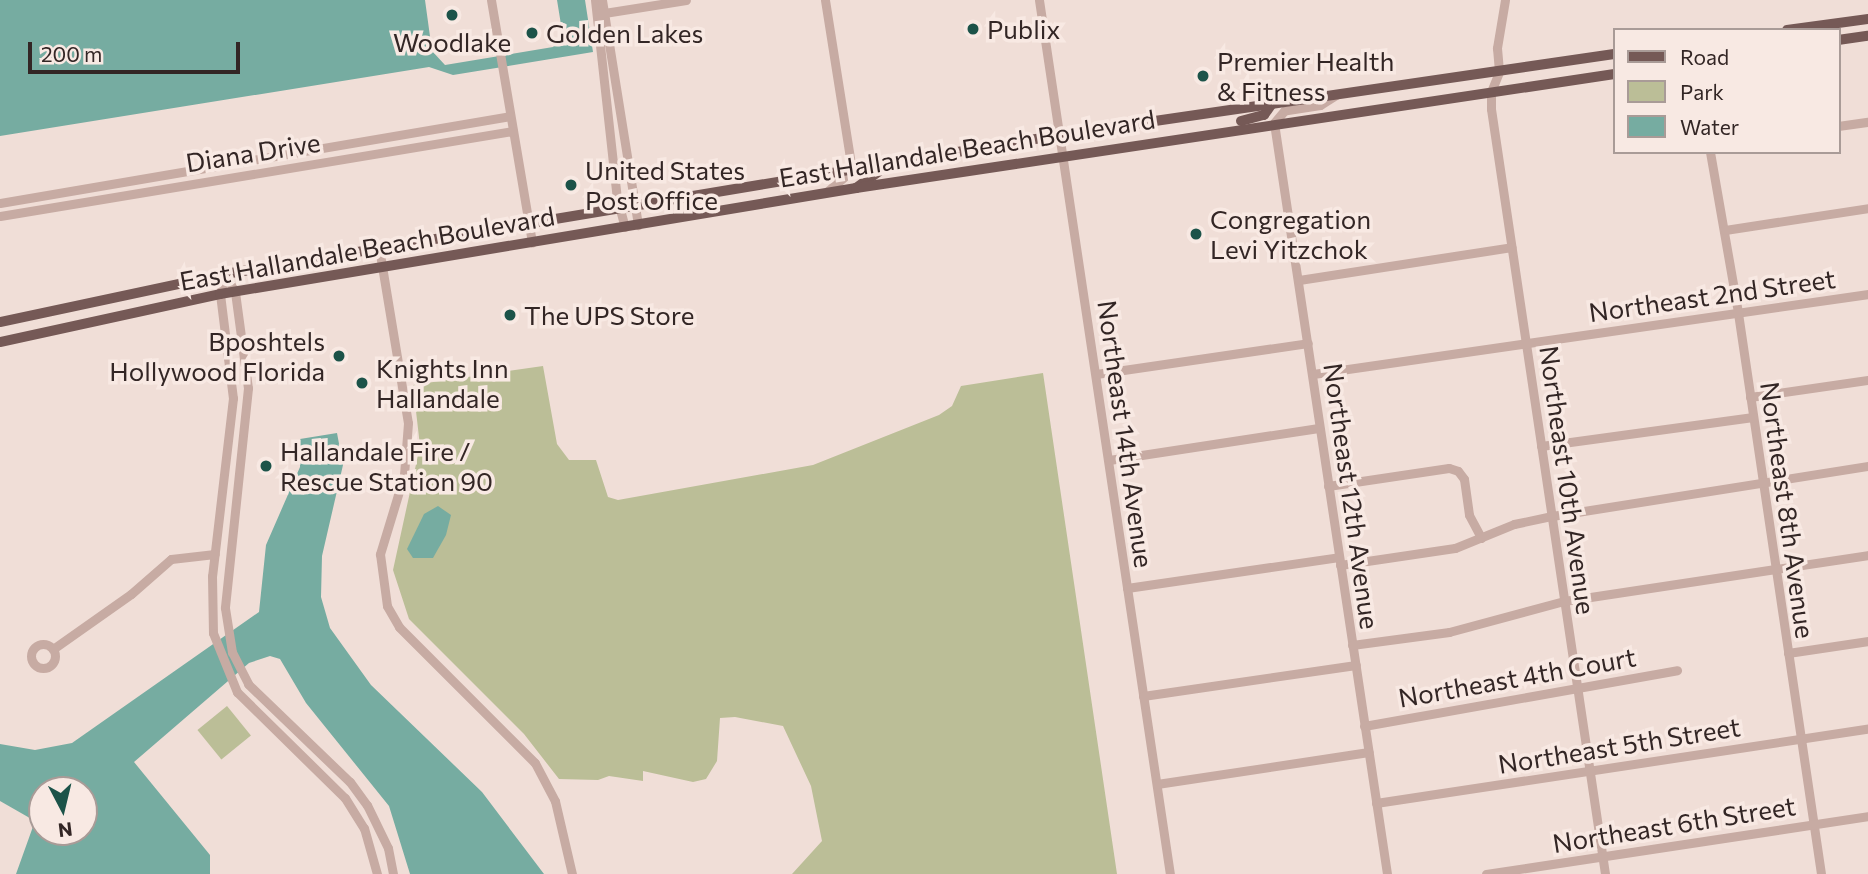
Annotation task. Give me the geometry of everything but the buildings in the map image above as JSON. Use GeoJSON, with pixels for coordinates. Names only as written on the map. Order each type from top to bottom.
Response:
{"type":"FeatureCollection","features":[{"type":"Feature","properties":{"kind":"main road"},"geometry":{"type":"LineString","coordinates":[[1802,28],[1868,19]]}},
{"type":"Feature","properties":{"kind":"main road"},"geometry":{"type":"LineString","coordinates":[[1840,40],[1868,36]]}},
{"type":"Feature","properties":{"kind":"main road","name":"East Hallandale Beach Boulevard"},"geometry":{"type":"LineString","coordinates":[[0,322],[225,274],[635,208],[1059,135],[1612,54]]}},
{"type":"Feature","properties":{"kind":"main road","name":"East Hallandale Beach Boulevard"},"geometry":{"type":"LineString","coordinates":[[0,342],[220,294],[856,188],[1206,133],[1612,74]]}},
{"type":"Feature","properties":{"kind":"main road"},"geometry":{"type":"LineString","coordinates":[[1206,133],[1219,125],[1261,117],[1271,105]]}},
{"type":"Feature","properties":{"kind":"main road"},"geometry":{"type":"LineString","coordinates":[[856,188],[893,163]]}},
{"type":"Feature","properties":{"kind":"street"},"geometry":{"type":"LineString","coordinates":[[491,0],[532,243]]}},
{"type":"Feature","properties":{"kind":"street"},"geometry":{"type":"LineString","coordinates":[[594,0],[600,14],[638,225]]}},
{"type":"Feature","properties":{"kind":"street"},"geometry":{"type":"LineString","coordinates":[[602,0],[600,14],[620,210],[625,227]]}},
{"type":"Feature","properties":{"kind":"street"},"geometry":{"type":"LineString","coordinates":[[600,14],[686,0]]}},
{"type":"Feature","properties":{"kind":"street"},"geometry":{"type":"LineString","coordinates":[[822,194],[852,170],[825,0]]}},
{"type":"Feature","properties":{"kind":"street","name":"Northeast 14th Avenue"},"geometry":{"type":"LineString","coordinates":[[1039,0],[1170,874]]}},
{"type":"Feature","properties":{"kind":"street"},"geometry":{"type":"LineString","coordinates":[[1491,92],[1499,72],[1497,48],[1505,0]]}},
{"type":"Feature","properties":{"kind":"street","name":"Northeast 10th Avenue"},"geometry":{"type":"LineString","coordinates":[[1491,92],[1511,247],[1605,874]]}},
{"type":"Feature","properties":{"kind":"street"},"geometry":{"type":"LineString","coordinates":[[1275,123],[1284,111],[1320,105],[1339,94]]}},
{"type":"Feature","properties":{"kind":"street","name":"Diana Drive"},"geometry":{"type":"LineString","coordinates":[[0,203],[510,116]]}},
{"type":"Feature","properties":{"kind":"street"},"geometry":{"type":"LineString","coordinates":[[1840,126],[1868,122]]}},
{"type":"Feature","properties":{"kind":"street","name":"Northeast 12th Avenue"},"geometry":{"type":"LineString","coordinates":[[1275,123],[1387,874]]}},
{"type":"Feature","properties":{"kind":"street","name":"Diana Drive"},"geometry":{"type":"LineString","coordinates":[[0,216],[513,131]]}},
{"type":"Feature","properties":{"kind":"street","name":"Northeast 8th Avenue"},"geometry":{"type":"LineString","coordinates":[[1710,154],[1738,313],[1821,874]]}},
{"type":"Feature","properties":{"kind":"street"},"geometry":{"type":"LineString","coordinates":[[116,183],[118,196]]}},
{"type":"Feature","properties":{"kind":"street"},"geometry":{"type":"LineString","coordinates":[[1725,230],[1868,208]]}},
{"type":"Feature","properties":{"kind":"street"},"geometry":{"type":"LineString","coordinates":[[1299,280],[1511,247]]}},
{"type":"Feature","properties":{"kind":"street"},"geometry":{"type":"LineString","coordinates":[[379,248],[408,433],[404,475],[380,554],[387,606],[399,627],[535,764],[555,801],[572,874]]}},
{"type":"Feature","properties":{"kind":"street"},"geometry":{"type":"LineString","coordinates":[[225,274],[235,292],[248,404],[226,623],[232,652],[248,684],[350,782],[378,822],[393,874]]}},
{"type":"Feature","properties":{"kind":"street"},"geometry":{"type":"LineString","coordinates":[[225,274],[220,294],[233,398],[210,609],[213,633],[237,692],[345,798],[365,828],[377,874]]}},
{"type":"Feature","properties":{"kind":"street","name":"Northeast 2nd Street"},"geometry":{"type":"LineString","coordinates":[[1313,374],[1868,294]]}},
{"type":"Feature","properties":{"kind":"street"},"geometry":{"type":"LineString","coordinates":[[1096,374],[1308,344]]}},
{"type":"Feature","properties":{"kind":"street"},"geometry":{"type":"LineString","coordinates":[[1750,397],[1868,380]]}},
{"type":"Feature","properties":{"kind":"street"},"geometry":{"type":"LineString","coordinates":[[1541,446],[1753,416]]}},
{"type":"Feature","properties":{"kind":"street"},"geometry":{"type":"LineString","coordinates":[[1109,460],[1319,428]]}},
{"type":"Feature","properties":{"kind":"street"},"geometry":{"type":"LineString","coordinates":[[1127,588],[1455,548],[1514,524],[1552,516],[1868,466]]}},
{"type":"Feature","properties":{"kind":"street"},"geometry":{"type":"LineString","coordinates":[[1328,486],[1448,468],[1458,471],[1469,515],[1481,538]]}},
{"type":"Feature","properties":{"kind":"street"},"geometry":{"type":"LineString","coordinates":[[53,649],[131,594],[171,559],[215,554]]}},
{"type":"Feature","properties":{"kind":"street"},"geometry":{"type":"LineString","coordinates":[[1352,645],[1449,632],[1564,601],[1868,555]]}},
{"type":"Feature","properties":{"kind":"street"},"geometry":{"type":"LineString","coordinates":[[1788,653],[1868,641]]}},
{"type":"Feature","properties":{"kind":"street"},"geometry":{"type":"LineString","coordinates":[[1143,695],[1356,665]]}},
{"type":"Feature","properties":{"kind":"street","name":"Northeast 4th Court"},"geometry":{"type":"LineString","coordinates":[[1364,726],[1677,670]]}},
{"type":"Feature","properties":{"kind":"street","name":"Northeast 5th Street"},"geometry":{"type":"LineString","coordinates":[[1376,803],[1868,729]]}},
{"type":"Feature","properties":{"kind":"street"},"geometry":{"type":"LineString","coordinates":[[1157,784],[1368,752]]}},
{"type":"Feature","properties":{"kind":"street","name":"Northeast 6th Street"},"geometry":{"type":"LineString","coordinates":[[1486,874],[1868,816]]}},
{"type":"Feature","properties":{"kind":"green space"},"geometry":{"type":"Polygon","coordinates":[[[543,366],[557,444],[569,460],[596,460],[608,497],[618,500],[813,465],[939,415],[952,406],[961,386],[1043,373],[1117,874],[792,874],[822,841],[811,786],[783,726],[735,717],[720,718],[717,761],[706,779],[693,782],[643,771],[643,781],[609,776],[598,780],[559,779],[524,734],[409,619],[393,570],[420,446],[413,385],[543,366]]]}},
{"type":"Feature","properties":{"kind":"green space"},"geometry":{"type":"Polygon","coordinates":[[[227,706],[251,736],[221,759],[197,730],[227,706]]]}},
{"type":"Feature","properties":{"kind":"water"},"geometry":{"type":"Polygon","coordinates":[[[0,0],[425,0],[432,51],[445,65],[553,47],[563,37],[557,0],[585,0],[593,52],[453,75],[429,67],[0,136],[0,0]]]}},
{"type":"Feature","properties":{"kind":"water"},"geometry":{"type":"Polygon","coordinates":[[[337,433],[343,465],[322,556],[321,597],[330,628],[371,685],[482,792],[544,874],[410,874],[389,806],[306,703],[280,659],[270,656],[249,663],[134,762],[210,855],[210,874],[16,874],[28,841],[28,846],[98,846],[98,776],[28,776],[28,817],[0,801],[0,744],[35,750],[72,743],[259,612],[266,545],[300,467],[300,439],[337,433]]]}},
{"type":"Feature","properties":{"kind":"water"},"geometry":{"type":"Polygon","coordinates":[[[438,506],[451,515],[446,535],[433,558],[413,558],[407,549],[424,514],[438,506]]]}},
{"type":"Feature","properties":{"kind":"place","name":"Woodlake"},"geometry":{"type":"Point","coordinates":[452,15]}},
{"type":"Feature","properties":{"kind":"place","name":"Publix"},"geometry":{"type":"Point","coordinates":[973,29]}},
{"type":"Feature","properties":{"kind":"place","name":"Golden Lakes"},"geometry":{"type":"Point","coordinates":[532,33]}},
{"type":"Feature","properties":{"kind":"place","name":"Premier Health & Fitness"},"geometry":{"type":"Point","coordinates":[1203,76]}},
{"type":"Feature","properties":{"kind":"place","name":"United States Post Office"},"geometry":{"type":"Point","coordinates":[571,185]}},
{"type":"Feature","properties":{"kind":"place","name":"Congregation Levi Yitzchok"},"geometry":{"type":"Point","coordinates":[1196,234]}},
{"type":"Feature","properties":{"kind":"place","name":"The UPS Store"},"geometry":{"type":"Point","coordinates":[510,315]}},
{"type":"Feature","properties":{"kind":"place","name":"Bposhtels Hollywood Florida"},"geometry":{"type":"Point","coordinates":[339,356]}},
{"type":"Feature","properties":{"kind":"place","name":"Knights Inn Hallandale"},"geometry":{"type":"Point","coordinates":[362,383]}},
{"type":"Feature","properties":{"kind":"place","name":"Hallandale Fire / Rescue Station 90"},"geometry":{"type":"Point","coordinates":[266,466]}}]}
